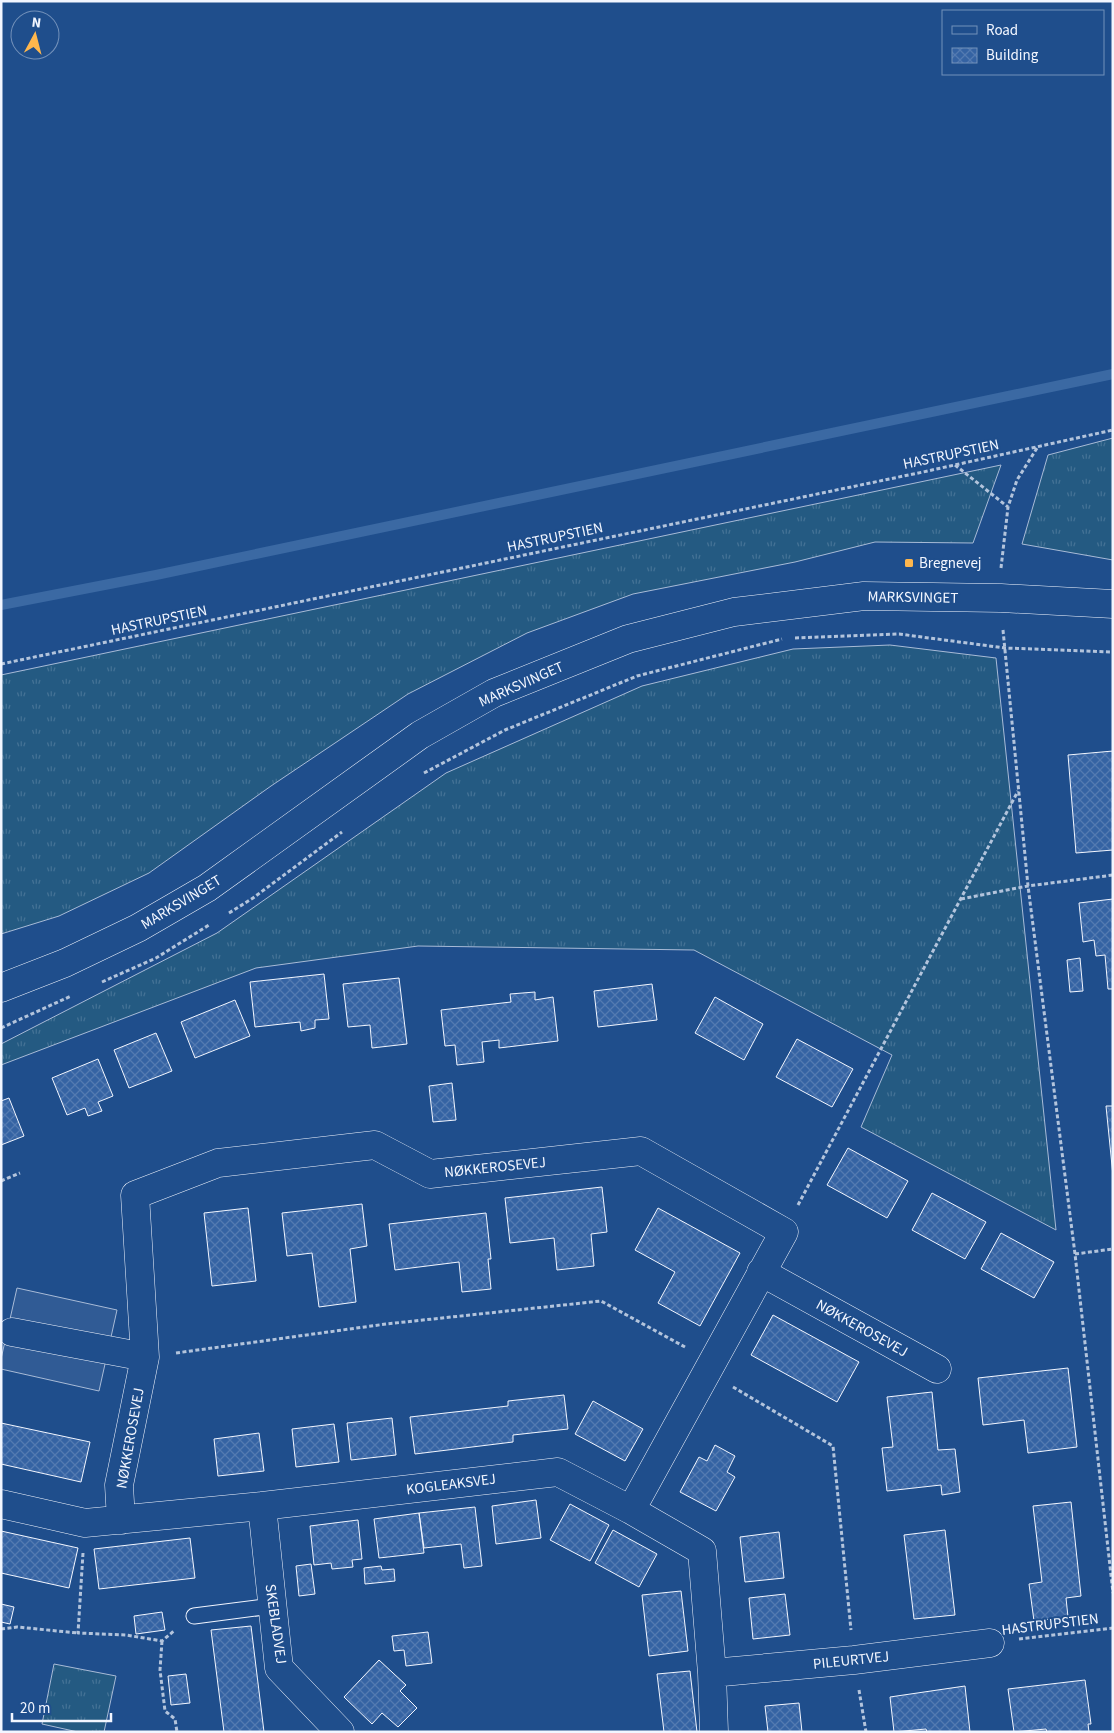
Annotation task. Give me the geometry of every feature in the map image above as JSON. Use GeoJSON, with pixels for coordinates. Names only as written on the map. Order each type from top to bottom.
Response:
{"type":"FeatureCollection","features":[{"type":"Feature","properties":{"kind":"street","name":"MARKSVINGET"},"geometry":{"type":"LineString","coordinates":[[1,988],[73,959],[138,928],[208,888],[420,735],[494,693],[628,638],[734,612],[864,596],[1000,598],[1113,604]]}},
{"type":"Feature","properties":{"kind":"street","name":"NØKKEROSEVEJ"},"geometry":{"type":"LineString","coordinates":[[121,1520],[119,1485],[145,1357],[135,1194],[218,1163],[375,1145],[430,1174],[641,1151],[784,1232]]}},
{"type":"Feature","properties":{"kind":"street"},"geometry":{"type":"LineString","coordinates":[[631,1510],[711,1361],[784,1232]]}},
{"type":"Feature","properties":{"kind":"street","name":"NØKKEROSEVEJ"},"geometry":{"type":"LineString","coordinates":[[761,1272],[937,1369]]}},
{"type":"Feature","properties":{"kind":"street"},"geometry":{"type":"LineString","coordinates":[[12,1332],[145,1357]]}},
{"type":"Feature","properties":{"kind":"street","name":"KOGLEAKSVEJ"},"geometry":{"type":"LineString","coordinates":[[1,1504],[85,1523],[262,1506],[558,1472],[631,1510],[702,1551],[712,1673],[714,1732]]}},
{"type":"Feature","properties":{"kind":"street","name":"SKEBLADVEJ"},"geometry":{"type":"LineString","coordinates":[[262,1506],[279,1668],[332,1729]]}},
{"type":"Feature","properties":{"kind":"street","name":"PILEURTVEJ"},"geometry":{"type":"LineString","coordinates":[[712,1673],[854,1660],[990,1643]]}},
{"type":"Feature","properties":{"kind":"lane"},"geometry":{"type":"LineString","coordinates":[[194,1616],[272,1606]]}},
{"type":"Feature","properties":{"kind":"path","name":"HASTRUPSTIEN"},"geometry":{"type":"LineString","coordinates":[[1,664],[1037,448],[1113,430]]}},
{"type":"Feature","properties":{"kind":"path"},"geometry":{"type":"LineString","coordinates":[[1037,448],[1017,480],[1008,507],[1002,551],[1000,598],[1028,886],[1075,1254],[1113,1593]]}},
{"type":"Feature","properties":{"kind":"path"},"geometry":{"type":"LineString","coordinates":[[955,464],[1008,507]]}},
{"type":"Feature","properties":{"kind":"path"},"geometry":{"type":"LineString","coordinates":[[423,773],[504,730],[637,676],[787,638],[899,634],[1005,648],[1113,652]]}},
{"type":"Feature","properties":{"kind":"path"},"geometry":{"type":"LineString","coordinates":[[784,1232],[1019,791]]}},
{"type":"Feature","properties":{"kind":"path"},"geometry":{"type":"LineString","coordinates":[[221,918],[253,898],[346,829]]}},
{"type":"Feature","properties":{"kind":"path"},"geometry":{"type":"LineString","coordinates":[[961,898],[1028,886],[1113,875]]}},
{"type":"Feature","properties":{"kind":"path"},"geometry":{"type":"LineString","coordinates":[[96,985],[156,958],[213,923]]}},
{"type":"Feature","properties":{"kind":"path"},"geometry":{"type":"LineString","coordinates":[[1,1028],[79,993]]}},
{"type":"Feature","properties":{"kind":"path"},"geometry":{"type":"LineString","coordinates":[[1,1181],[20,1173]]}},
{"type":"Feature","properties":{"kind":"path"},"geometry":{"type":"LineString","coordinates":[[1075,1254],[1113,1249]]}},
{"type":"Feature","properties":{"kind":"path"},"geometry":{"type":"LineString","coordinates":[[145,1357],[386,1324],[601,1302],[711,1361],[732,1387],[833,1446],[854,1660],[866,1732]]}},
{"type":"Feature","properties":{"kind":"path"},"geometry":{"type":"LineString","coordinates":[[78,1633],[85,1523]]}},
{"type":"Feature","properties":{"kind":"path"},"geometry":{"type":"LineString","coordinates":[[176,1732],[175,1720],[166,1710],[160,1670],[162,1641],[194,1616]]}},
{"type":"Feature","properties":{"kind":"path"},"geometry":{"type":"LineString","coordinates":[[1,1629],[17,1627],[78,1633],[126,1634],[162,1641]]}},
{"type":"Feature","properties":{"kind":"path","name":"HASTRUPSTIEN"},"geometry":{"type":"LineString","coordinates":[[990,1643],[1113,1628]]}},
{"type":"Feature","properties":{"kind":"green space"},"geometry":{"type":"Polygon","coordinates":[[[1113,438],[1113,560],[1022,544],[1048,455],[1113,438]]]}},
{"type":"Feature","properties":{"kind":"green space"},"geometry":{"type":"Polygon","coordinates":[[[1001,465],[973,543],[875,542],[795,562],[633,594],[527,633],[408,694],[271,786],[149,873],[59,916],[1,934],[1,675],[1001,465]]]}},
{"type":"Feature","properties":{"kind":"green space"},"geometry":{"type":"Polygon","coordinates":[[[890,645],[996,658],[1056,1230],[861,1127],[892,1055],[694,950],[418,946],[256,968],[1,1065],[1,1044],[217,933],[446,773],[642,686],[793,649],[890,645]]]}},
{"type":"Feature","properties":{"kind":"green space"},"geometry":{"type":"Polygon","coordinates":[[[54,1664],[116,1676],[104,1732],[78,1732],[42,1724],[54,1664]]]}},
{"type":"Feature","properties":{"kind":"shaded area"},"geometry":{"type":"Polygon","coordinates":[[[17,1288],[117,1310],[99,1391],[1,1369],[1,1359],[17,1288]]]}},
{"type":"Feature","properties":{"kind":"building"},"geometry":{"type":"Polygon","coordinates":[[[1113,751],[1113,850],[1076,853],[1068,755],[1113,751]]]}},
{"type":"Feature","properties":{"kind":"building"},"geometry":{"type":"Polygon","coordinates":[[[1113,899],[1113,989],[1108,989],[1105,955],[1096,956],[1094,940],[1083,942],[1079,903],[1113,899]]]}},
{"type":"Feature","properties":{"kind":"building"},"geometry":{"type":"Polygon","coordinates":[[[1080,958],[1083,991],[1070,992],[1067,960],[1080,958]]]}},
{"type":"Feature","properties":{"kind":"building"},"geometry":{"type":"Polygon","coordinates":[[[324,974],[329,1019],[315,1020],[315,1028],[301,1031],[300,1022],[255,1027],[250,982],[324,974]]]}},
{"type":"Feature","properties":{"kind":"building"},"geometry":{"type":"Polygon","coordinates":[[[399,978],[407,1044],[372,1048],[370,1025],[348,1027],[343,984],[399,978]]]}},
{"type":"Feature","properties":{"kind":"building"},"geometry":{"type":"Polygon","coordinates":[[[652,984],[657,1020],[598,1027],[594,991],[652,984]]]}},
{"type":"Feature","properties":{"kind":"building"},"geometry":{"type":"Polygon","coordinates":[[[535,992],[535,1000],[553,997],[558,1041],[499,1048],[499,1040],[482,1042],[484,1062],[457,1065],[455,1045],[445,1046],[441,1010],[511,1002],[510,994],[535,992]]]}},
{"type":"Feature","properties":{"kind":"building"},"geometry":{"type":"Polygon","coordinates":[[[715,997],[763,1024],[744,1060],[695,1033],[715,997]]]}},
{"type":"Feature","properties":{"kind":"building"},"geometry":{"type":"Polygon","coordinates":[[[235,1000],[250,1036],[195,1058],[181,1022],[235,1000]]]}},
{"type":"Feature","properties":{"kind":"building"},"geometry":{"type":"Polygon","coordinates":[[[156,1033],[172,1071],[129,1088],[114,1050],[156,1033]]]}},
{"type":"Feature","properties":{"kind":"building"},"geometry":{"type":"Polygon","coordinates":[[[797,1039],[853,1069],[832,1107],[776,1077],[797,1039]]]}},
{"type":"Feature","properties":{"kind":"building"},"geometry":{"type":"Polygon","coordinates":[[[98,1059],[113,1096],[98,1102],[102,1111],[88,1116],[85,1108],[67,1115],[52,1078],[98,1059]]]}},
{"type":"Feature","properties":{"kind":"building"},"geometry":{"type":"Polygon","coordinates":[[[452,1083],[456,1120],[433,1122],[429,1086],[452,1083]]]}},
{"type":"Feature","properties":{"kind":"building"},"geometry":{"type":"Polygon","coordinates":[[[9,1098],[24,1136],[1,1145],[1,1101],[9,1098]]]}},
{"type":"Feature","properties":{"kind":"building"},"geometry":{"type":"Polygon","coordinates":[[[1106,1106],[1113,1106],[1113,1176],[1106,1106]]]}},
{"type":"Feature","properties":{"kind":"building"},"geometry":{"type":"Polygon","coordinates":[[[848,1148],[908,1181],[887,1218],[827,1185],[848,1148]]]}},
{"type":"Feature","properties":{"kind":"building"},"geometry":{"type":"Polygon","coordinates":[[[602,1187],[607,1232],[591,1234],[594,1266],[557,1270],[554,1238],[510,1243],[505,1198],[602,1187]]]}},
{"type":"Feature","properties":{"kind":"building"},"geometry":{"type":"Polygon","coordinates":[[[932,1193],[986,1222],[965,1259],[912,1230],[932,1193]]]}},
{"type":"Feature","properties":{"kind":"building"},"geometry":{"type":"Polygon","coordinates":[[[362,1204],[367,1246],[350,1249],[356,1302],[319,1307],[312,1253],[287,1256],[282,1213],[362,1204]]]}},
{"type":"Feature","properties":{"kind":"building"},"geometry":{"type":"Polygon","coordinates":[[[248,1208],[256,1281],[212,1286],[204,1213],[248,1208]]]}},
{"type":"Feature","properties":{"kind":"building"},"geometry":{"type":"Polygon","coordinates":[[[658,1208],[740,1253],[700,1326],[658,1303],[675,1272],[635,1250],[658,1208]]]}},
{"type":"Feature","properties":{"kind":"building"},"geometry":{"type":"Polygon","coordinates":[[[486,1213],[491,1259],[488,1259],[491,1289],[462,1292],[459,1262],[395,1270],[389,1224],[486,1213]]]}},
{"type":"Feature","properties":{"kind":"building"},"geometry":{"type":"Polygon","coordinates":[[[1001,1233],[1054,1262],[1034,1298],[981,1269],[1001,1233]]]}},
{"type":"Feature","properties":{"kind":"building"},"geometry":{"type":"Polygon","coordinates":[[[773,1315],[859,1362],[837,1402],[751,1355],[773,1315]]]}},
{"type":"Feature","properties":{"kind":"building"},"geometry":{"type":"Polygon","coordinates":[[[1068,1368],[1077,1447],[1028,1453],[1024,1420],[983,1425],[978,1378],[1068,1368]]]}},
{"type":"Feature","properties":{"kind":"building"},"geometry":{"type":"Polygon","coordinates":[[[932,1392],[938,1450],[955,1449],[960,1492],[942,1495],[941,1485],[887,1491],[882,1448],[893,1447],[887,1397],[932,1392]]]}},
{"type":"Feature","properties":{"kind":"building"},"geometry":{"type":"Polygon","coordinates":[[[564,1395],[568,1429],[513,1435],[513,1442],[415,1454],[410,1417],[508,1406],[508,1401],[564,1395]]]}},
{"type":"Feature","properties":{"kind":"building"},"geometry":{"type":"Polygon","coordinates":[[[593,1401],[643,1429],[625,1461],[575,1434],[593,1401]]]}},
{"type":"Feature","properties":{"kind":"building"},"geometry":{"type":"Polygon","coordinates":[[[392,1418],[396,1455],[351,1460],[347,1423],[392,1418]]]}},
{"type":"Feature","properties":{"kind":"building"},"geometry":{"type":"Polygon","coordinates":[[[1,1423],[90,1442],[81,1482],[1,1464],[1,1423]]]}},
{"type":"Feature","properties":{"kind":"building"},"geometry":{"type":"Polygon","coordinates":[[[334,1424],[339,1462],[296,1467],[292,1429],[334,1424]]]}},
{"type":"Feature","properties":{"kind":"building"},"geometry":{"type":"Polygon","coordinates":[[[259,1433],[264,1471],[218,1476],[214,1439],[259,1433]]]}},
{"type":"Feature","properties":{"kind":"building"},"geometry":{"type":"Polygon","coordinates":[[[715,1445],[735,1456],[727,1472],[735,1477],[716,1511],[680,1492],[699,1457],[707,1461],[715,1445]]]}},
{"type":"Feature","properties":{"kind":"building"},"geometry":{"type":"Polygon","coordinates":[[[536,1500],[541,1538],[496,1544],[492,1506],[536,1500]]]}},
{"type":"Feature","properties":{"kind":"building"},"geometry":{"type":"Polygon","coordinates":[[[1071,1502],[1081,1596],[1066,1598],[1068,1617],[1034,1621],[1029,1584],[1042,1582],[1033,1506],[1071,1502]]]}},
{"type":"Feature","properties":{"kind":"building"},"geometry":{"type":"Polygon","coordinates":[[[570,1504],[609,1525],[590,1561],[550,1540],[570,1504]]]}},
{"type":"Feature","properties":{"kind":"building"},"geometry":{"type":"Polygon","coordinates":[[[475,1507],[482,1566],[464,1568],[461,1544],[424,1548],[419,1513],[475,1507]]]}},
{"type":"Feature","properties":{"kind":"building"},"geometry":{"type":"Polygon","coordinates":[[[419,1513],[424,1553],[379,1558],[374,1519],[419,1513]]]}},
{"type":"Feature","properties":{"kind":"building"},"geometry":{"type":"Polygon","coordinates":[[[358,1520],[362,1559],[352,1560],[353,1567],[332,1569],[331,1563],[314,1565],[310,1526],[358,1520]]]}},
{"type":"Feature","properties":{"kind":"building"},"geometry":{"type":"Polygon","coordinates":[[[613,1530],[657,1554],[639,1587],[595,1563],[613,1530]]]}},
{"type":"Feature","properties":{"kind":"building"},"geometry":{"type":"Polygon","coordinates":[[[945,1530],[955,1615],[914,1619],[904,1535],[945,1530]]]}},
{"type":"Feature","properties":{"kind":"building"},"geometry":{"type":"Polygon","coordinates":[[[1,1531],[78,1548],[69,1588],[1,1573],[1,1531]]]}},
{"type":"Feature","properties":{"kind":"building"},"geometry":{"type":"Polygon","coordinates":[[[779,1532],[784,1578],[745,1582],[740,1537],[779,1532]]]}},
{"type":"Feature","properties":{"kind":"building"},"geometry":{"type":"Polygon","coordinates":[[[190,1538],[195,1578],[99,1589],[94,1549],[190,1538]]]}},
{"type":"Feature","properties":{"kind":"building"},"geometry":{"type":"Polygon","coordinates":[[[311,1564],[315,1594],[299,1596],[296,1566],[311,1564]]]}},
{"type":"Feature","properties":{"kind":"building"},"geometry":{"type":"Polygon","coordinates":[[[381,1566],[382,1570],[394,1569],[395,1581],[365,1584],[364,1568],[381,1566]]]}},
{"type":"Feature","properties":{"kind":"building"},"geometry":{"type":"Polygon","coordinates":[[[681,1591],[688,1651],[649,1656],[642,1595],[681,1591]]]}},
{"type":"Feature","properties":{"kind":"building"},"geometry":{"type":"Polygon","coordinates":[[[785,1594],[790,1635],[753,1639],[749,1598],[785,1594]]]}},
{"type":"Feature","properties":{"kind":"building"},"geometry":{"type":"Polygon","coordinates":[[[1,1604],[14,1607],[10,1624],[1,1622],[1,1604]]]}},
{"type":"Feature","properties":{"kind":"building"},"geometry":{"type":"Polygon","coordinates":[[[162,1612],[165,1630],[136,1634],[134,1616],[162,1612]]]}},
{"type":"Feature","properties":{"kind":"building"},"geometry":{"type":"Polygon","coordinates":[[[251,1626],[264,1732],[224,1732],[211,1630],[251,1626]]]}},
{"type":"Feature","properties":{"kind":"building"},"geometry":{"type":"Polygon","coordinates":[[[428,1632],[432,1663],[406,1666],[404,1650],[394,1651],[392,1636],[428,1632]]]}},
{"type":"Feature","properties":{"kind":"building"},"geometry":{"type":"Polygon","coordinates":[[[379,1660],[406,1685],[400,1691],[417,1708],[398,1727],[382,1713],[372,1724],[344,1697],[379,1660]]]}},
{"type":"Feature","properties":{"kind":"building"},"geometry":{"type":"Polygon","coordinates":[[[690,1671],[697,1732],[664,1732],[657,1674],[690,1671]]]}},
{"type":"Feature","properties":{"kind":"building"},"geometry":{"type":"Polygon","coordinates":[[[186,1674],[190,1703],[171,1705],[168,1676],[186,1674]]]}},
{"type":"Feature","properties":{"kind":"building"},"geometry":{"type":"Polygon","coordinates":[[[1085,1680],[1091,1724],[1088,1724],[1089,1732],[1047,1732],[1046,1729],[1014,1732],[1008,1689],[1085,1680]]]}},
{"type":"Feature","properties":{"kind":"building"},"geometry":{"type":"Polygon","coordinates":[[[965,1686],[970,1732],[927,1732],[926,1729],[894,1732],[890,1697],[965,1686]]]}},
{"type":"Feature","properties":{"kind":"building"},"geometry":{"type":"Polygon","coordinates":[[[799,1703],[802,1732],[768,1732],[765,1706],[799,1703]]]}},
{"type":"Feature","properties":{"kind":"waterway"},"geometry":{"type":"LineString","coordinates":[[1,605],[156,575],[1113,374]]}},
{"type":"Feature","properties":{"kind":"place","name":"Bregnevej"},"geometry":{"type":"Point","coordinates":[909,563]}}]}
